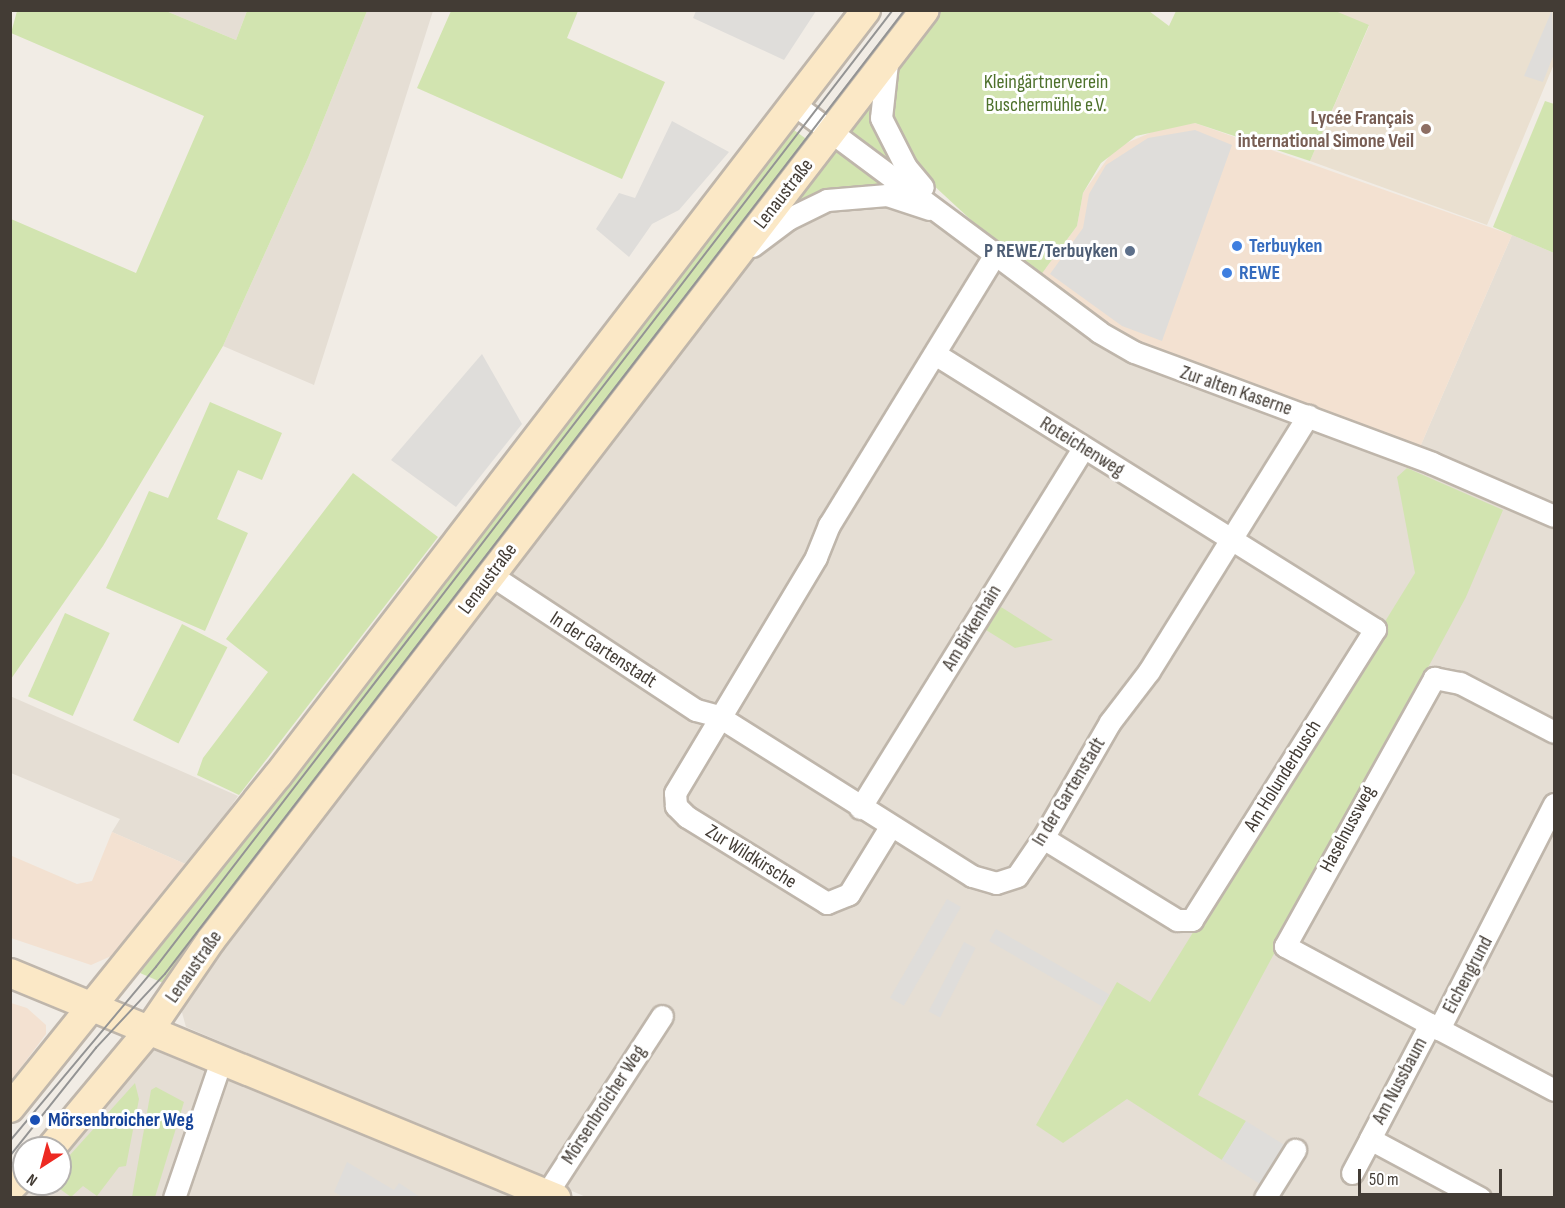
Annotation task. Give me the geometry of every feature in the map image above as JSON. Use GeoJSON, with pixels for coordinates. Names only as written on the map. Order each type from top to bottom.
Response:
{"type":"FeatureCollection","features":[{"type":"Feature","properties":{"kind":"main road"},"geometry":{"type":"LineString","coordinates":[[10,1108],[278,776],[866,10]]}},
{"type":"Feature","properties":{"kind":"main road","name":"Lenaustraße"},"geometry":{"type":"LineString","coordinates":[[61,1136],[150,1029],[211,940],[925,10]]}},
{"type":"Feature","properties":{"kind":"main road","name":"Mörsenbroicher Weg"},"geometry":{"type":"LineString","coordinates":[[10,973],[92,1004],[552,1195]]}},
{"type":"Feature","properties":{"kind":"street","name":"Zur alten Kaserne"},"geometry":{"type":"LineString","coordinates":[[887,60],[880,99],[886,134],[906,167],[947,215]]}},
{"type":"Feature","properties":{"kind":"street","name":"Zur alten Kaserne"},"geometry":{"type":"LineString","coordinates":[[795,105],[947,215],[995,254],[1134,352],[1308,416],[1554,516]]}},
{"type":"Feature","properties":{"kind":"street","name":"Zur alten Kaserne"},"geometry":{"type":"LineString","coordinates":[[729,264],[788,219],[827,200],[887,195],[947,215]]}},
{"type":"Feature","properties":{"kind":"street"},"geometry":{"type":"LineString","coordinates":[[718,716],[995,254]]}},
{"type":"Feature","properties":{"kind":"street","name":"Roteichenweg"},"geometry":{"type":"LineString","coordinates":[[935,354],[1230,540]]}},
{"type":"Feature","properties":{"kind":"street","name":"In der Gartenstadt"},"geometry":{"type":"LineString","coordinates":[[491,575],[628,668],[696,710],[718,716],[860,808],[972,876],[996,883],[1017,876],[1044,838],[1110,722],[1149,671],[1308,416]]}},
{"type":"Feature","properties":{"kind":"street","name":"Am Birkenhain"},"geometry":{"type":"LineString","coordinates":[[860,808],[1083,448]]}},
{"type":"Feature","properties":{"kind":"street","name":"Am Holunderbusch"},"geometry":{"type":"LineString","coordinates":[[1044,838],[1178,920],[1190,922],[1197,915],[1375,629],[1230,540]]}},
{"type":"Feature","properties":{"kind":"street","name":"Haselnussweg"},"geometry":{"type":"LineString","coordinates":[[1435,1027],[1285,945],[1434,678],[1460,683],[1554,732]]}},
{"type":"Feature","properties":{"kind":"street","name":"Zur Wildkirsche"},"geometry":{"type":"LineString","coordinates":[[718,716],[675,793],[676,806],[687,817],[818,899],[837,903],[849,894],[890,826]]}},
{"type":"Feature","properties":{"kind":"street","name":"Eichengrund"},"geometry":{"type":"LineString","coordinates":[[1554,804],[1435,1027],[1554,1090]]}},
{"type":"Feature","properties":{"kind":"street","name":"Mörsenbroicher Weg"},"geometry":{"type":"LineString","coordinates":[[552,1195],[662,1016]]}},
{"type":"Feature","properties":{"kind":"street","name":"Am Nussbaum"},"geometry":{"type":"LineString","coordinates":[[1352,1173],[1435,1027]]}},
{"type":"Feature","properties":{"kind":"street"},"geometry":{"type":"LineString","coordinates":[[174,1197],[222,1058]]}},
{"type":"Feature","properties":{"kind":"street","name":"Am Nussbaum"},"geometry":{"type":"LineString","coordinates":[[1370,1138],[1480,1197]]}},
{"type":"Feature","properties":{"kind":"street"},"geometry":{"type":"LineString","coordinates":[[1264,1197],[1295,1150]]}},
{"type":"Feature","properties":{"kind":"shaded area"},"geometry":{"type":"Polygon","coordinates":[[[696,10],[816,11],[784,60],[693,18],[696,10]]]}},
{"type":"Feature","properties":{"kind":"shaded area"},"geometry":{"type":"Polygon","coordinates":[[[1552,10],[1554,54],[1543,82],[1524,76],[1552,10]]]}},
{"type":"Feature","properties":{"kind":"shaded area"},"geometry":{"type":"Polygon","coordinates":[[[166,11],[247,11],[236,40],[166,11]]]}},
{"type":"Feature","properties":{"kind":"shaded area"},"geometry":{"type":"Polygon","coordinates":[[[367,11],[433,11],[314,385],[223,346],[308,158],[367,11]]]}},
{"type":"Feature","properties":{"kind":"shaded area","name":"Lycée Français international Simone Veil"},"geometry":{"type":"Polygon","coordinates":[[[1333,11],[1554,11],[1554,64],[1487,225],[1310,161],[1369,26],[1333,11]]]}},
{"type":"Feature","properties":{"kind":"shaded area"},"geometry":{"type":"Polygon","coordinates":[[[672,121],[729,152],[679,210],[652,224],[629,257],[596,229],[619,193],[635,198],[672,121]]]}},
{"type":"Feature","properties":{"kind":"shaded area"},"geometry":{"type":"Polygon","coordinates":[[[1195,123],[1512,235],[1417,454],[1142,353],[1040,276],[1077,226],[1083,193],[1115,148],[1166,126],[1195,123]]]}},
{"type":"Feature","properties":{"kind":"shaded area","name":"P REWE/Terbuyken"},"geometry":{"type":"Polygon","coordinates":[[[1195,130],[1232,145],[1162,341],[1122,326],[1050,274],[1083,228],[1089,194],[1106,165],[1148,138],[1195,130]]]}},
{"type":"Feature","properties":{"kind":"shaded area"},"geometry":{"type":"Polygon","coordinates":[[[875,197],[945,218],[1554,521],[1554,1197],[586,1197],[186,1027],[178,998],[733,269],[788,224],[830,205],[875,197]]]}},
{"type":"Feature","properties":{"kind":"shaded area"},"geometry":{"type":"Polygon","coordinates":[[[1512,235],[1554,253],[1554,516],[1417,454],[1512,235]]]}},
{"type":"Feature","properties":{"kind":"shaded area"},"geometry":{"type":"Polygon","coordinates":[[[482,354],[522,424],[456,507],[391,460],[482,354]]]}},
{"type":"Feature","properties":{"kind":"shaded area"},"geometry":{"type":"Polygon","coordinates":[[[10,696],[238,796],[190,866],[112,832],[120,819],[11,773],[10,696]]]}},
{"type":"Feature","properties":{"kind":"shaded area"},"geometry":{"type":"Polygon","coordinates":[[[112,832],[190,866],[118,953],[91,965],[11,938],[12,856],[77,884],[92,881],[112,832]]]}},
{"type":"Feature","properties":{"kind":"shaded area"},"geometry":{"type":"Polygon","coordinates":[[[947,899],[961,907],[904,1006],[890,998],[947,899]]]}},
{"type":"Feature","properties":{"kind":"shaded area"},"geometry":{"type":"Polygon","coordinates":[[[996,929],[1109,994],[1102,1007],[989,941],[996,929]]]}},
{"type":"Feature","properties":{"kind":"shaded area"},"geometry":{"type":"Polygon","coordinates":[[[964,942],[976,948],[940,1017],[929,1011],[964,942]]]}},
{"type":"Feature","properties":{"kind":"shaded area"},"geometry":{"type":"Polygon","coordinates":[[[11,1003],[27,1008],[46,1025],[46,1034],[11,1081],[11,1003]]]}},
{"type":"Feature","properties":{"kind":"shaded area"},"geometry":{"type":"Polygon","coordinates":[[[147,1046],[518,1197],[21,1198],[23,1196],[72,1196],[72,1137],[147,1046]]]}},
{"type":"Feature","properties":{"kind":"shaded area"},"geometry":{"type":"Polygon","coordinates":[[[1246,1121],[1288,1147],[1263,1186],[1222,1160],[1246,1121]]]}},
{"type":"Feature","properties":{"kind":"shaded area"},"geometry":{"type":"Polygon","coordinates":[[[347,1162],[394,1190],[399,1183],[420,1197],[343,1197],[334,1192],[347,1162]]]}},
{"type":"Feature","properties":{"kind":"green space","name":"Kleingärtnerverein Buschermühle e.V."},"geometry":{"type":"Polygon","coordinates":[[[1333,10],[1369,25],[1310,161],[1195,123],[1136,136],[1101,163],[1083,193],[1077,226],[1040,276],[997,244],[904,158],[887,117],[890,74],[937,11],[1149,11],[1169,26],[1176,11],[1333,10]]]}},
{"type":"Feature","properties":{"kind":"green space"},"geometry":{"type":"Polygon","coordinates":[[[17,11],[166,11],[236,40],[247,11],[367,11],[308,158],[223,346],[103,546],[11,679],[11,219],[136,273],[204,116],[11,33],[17,11]]]}},
{"type":"Feature","properties":{"kind":"green space"},"geometry":{"type":"Polygon","coordinates":[[[451,11],[578,11],[567,38],[665,82],[622,179],[417,88],[451,11]]]}},
{"type":"Feature","properties":{"kind":"green space"},"geometry":{"type":"Polygon","coordinates":[[[873,89],[881,138],[892,166],[851,135],[850,122],[873,89]]]}},
{"type":"Feature","properties":{"kind":"green space"},"geometry":{"type":"Polygon","coordinates":[[[1545,101],[1554,104],[1554,253],[1493,227],[1545,101]]]}},
{"type":"Feature","properties":{"kind":"green space"},"geometry":{"type":"Polygon","coordinates":[[[791,128],[812,143],[170,986],[140,973],[791,128]]]}},
{"type":"Feature","properties":{"kind":"green space"},"geometry":{"type":"Polygon","coordinates":[[[830,147],[846,150],[884,180],[879,188],[784,209],[830,147]]]}},
{"type":"Feature","properties":{"kind":"green space"},"geometry":{"type":"Polygon","coordinates":[[[210,402],[282,433],[262,480],[238,470],[217,519],[248,533],[205,631],[106,588],[149,491],[168,498],[210,402]]]}},
{"type":"Feature","properties":{"kind":"green space"},"geometry":{"type":"Polygon","coordinates":[[[1407,468],[1503,510],[1466,597],[1198,1095],[1246,1121],[1222,1160],[1127,1099],[1063,1143],[1036,1125],[1117,982],[1150,1002],[1415,573],[1397,477],[1407,468]]]}},
{"type":"Feature","properties":{"kind":"green space"},"geometry":{"type":"Polygon","coordinates":[[[353,473],[438,537],[239,795],[197,775],[203,758],[268,672],[226,639],[353,473]]]}},
{"type":"Feature","properties":{"kind":"green space"},"geometry":{"type":"Polygon","coordinates":[[[1001,607],[1053,640],[1015,648],[986,630],[1001,607]]]}},
{"type":"Feature","properties":{"kind":"green space"},"geometry":{"type":"Polygon","coordinates":[[[65,613],[110,633],[73,716],[28,696],[65,613]]]}},
{"type":"Feature","properties":{"kind":"green space"},"geometry":{"type":"Polygon","coordinates":[[[182,624],[227,647],[178,743],[133,720],[182,624]]]}},
{"type":"Feature","properties":{"kind":"green space"},"geometry":{"type":"Polygon","coordinates":[[[135,1083],[139,1099],[126,1166],[119,1167],[97,1196],[83,1186],[71,1197],[70,1196],[72,1196],[72,1153],[135,1083]]]}},
{"type":"Feature","properties":{"kind":"green space"},"geometry":{"type":"Polygon","coordinates":[[[156,1087],[184,1102],[155,1197],[132,1197],[151,1090],[156,1087]]]}},
{"type":"Feature","properties":{"kind":"tram line"},"geometry":{"type":"LineString","coordinates":[[10,1141],[156,967],[893,10]]}},
{"type":"Feature","properties":{"kind":"tram line"},"geometry":{"type":"LineString","coordinates":[[10,1156],[96,1048],[165,974],[905,10]]}},
{"type":"Feature","properties":{"kind":"place","name":"Lycée Français international Simone Veil"},"geometry":{"type":"Point","coordinates":[1426,129]}},
{"type":"Feature","properties":{"kind":"place","name":"Terbuyken"},"geometry":{"type":"Point","coordinates":[1237,246]}},
{"type":"Feature","properties":{"kind":"place","name":"P REWE/Terbuyken"},"geometry":{"type":"Point","coordinates":[1130,251]}},
{"type":"Feature","properties":{"kind":"place","name":"REWE"},"geometry":{"type":"Point","coordinates":[1227,273]}},
{"type":"Feature","properties":{"kind":"place","name":"Mörsenbroicher Weg"},"geometry":{"type":"Point","coordinates":[35,1120]}}]}
